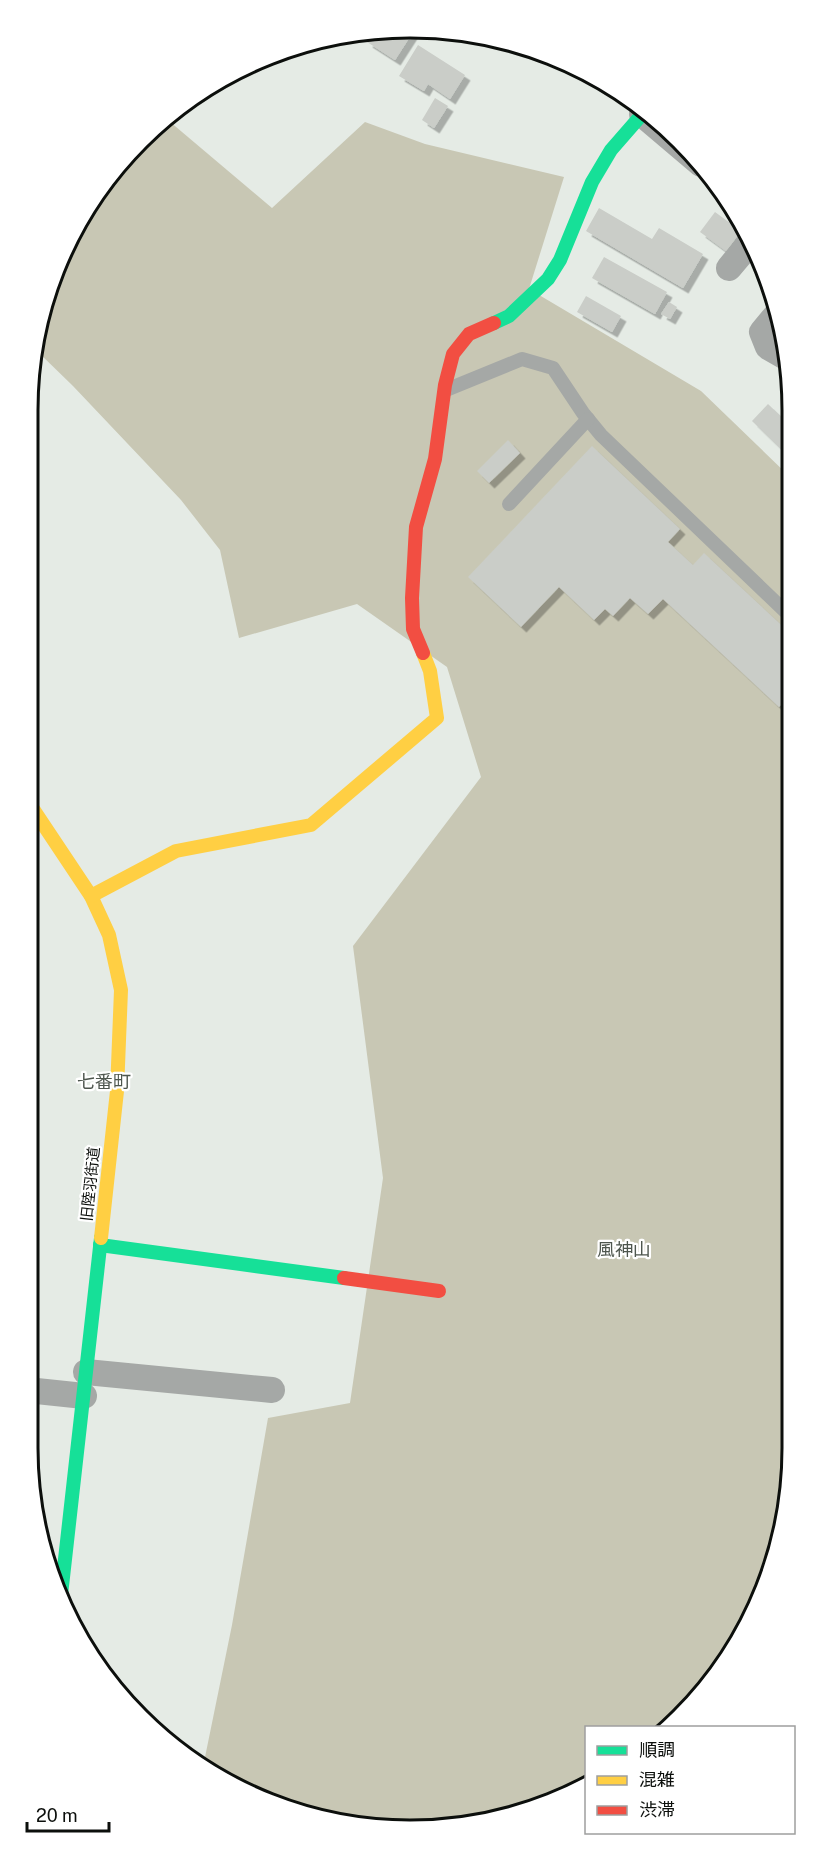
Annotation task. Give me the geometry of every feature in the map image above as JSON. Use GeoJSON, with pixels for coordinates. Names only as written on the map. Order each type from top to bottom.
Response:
{"type":"FeatureCollection","features":[{"type":"Feature","properties":{"kind":"street"},"geometry":{"type":"LineString","coordinates":[[91,896],[176,851],[311,825],[437,718],[429,671],[413,628],[412,598],[416,527],[435,459],[444,390],[453,354],[469,334],[508,316],[548,279],[560,260],[592,182],[611,150],[640,117]]}},
{"type":"Feature","properties":{"kind":"street"},"geometry":{"type":"LineString","coordinates":[[729,268],[745,249]]}},
{"type":"Feature","properties":{"kind":"street"},"geometry":{"type":"LineString","coordinates":[[771,321],[762,332],[768,347],[776,352]]}},
{"type":"Feature","properties":{"kind":"street","name":"旧陸羽街道"},"geometry":{"type":"LineString","coordinates":[[38,816],[91,896],[109,935],[121,990],[117,1091],[62,1582]]}},
{"type":"Feature","properties":{"kind":"street"},"geometry":{"type":"LineString","coordinates":[[100,1245],[439,1292]]}},
{"type":"Feature","properties":{"kind":"street"},"geometry":{"type":"LineString","coordinates":[[38,1389],[85,1384],[272,1390]]}},
{"type":"Feature","properties":{"kind":"lane"},"geometry":{"type":"LineString","coordinates":[[444,390],[522,359],[553,368],[601,435],[782,608]]}},
{"type":"Feature","properties":{"kind":"lane"},"geometry":{"type":"LineString","coordinates":[[509,504],[588,419]]}},
{"type":"Feature","properties":{"kind":"green space"},"geometry":{"type":"Polygon","coordinates":[[[365,122],[425,144],[564,177],[529,289],[701,391],[782,469],[782,1448],[774,1521],[762,1568],[743,1613],[719,1655],[689,1694],[657,1726],[585,1726],[585,1776],[529,1801],[482,1813],[434,1820],[385,1820],[361,1817],[290,1801],[245,1782],[205,1759],[232,1625],[268,1418],[350,1403],[383,1178],[353,946],[481,777],[447,667],[357,604],[239,638],[220,550],[181,500],[42,356],[50,313],[66,267],[87,223],[114,183],[146,146],[172,123],[272,208],[365,122]]]}},
{"type":"Feature","properties":{"kind":"building"},"geometry":{"type":"Polygon","coordinates":[[[385,38],[409,38],[395,60],[367,42],[385,38]]]}},
{"type":"Feature","properties":{"kind":"building"},"geometry":{"type":"Polygon","coordinates":[[[418,45],[465,75],[450,99],[428,84],[424,91],[399,76],[418,45]]]}},
{"type":"Feature","properties":{"kind":"building"},"geometry":{"type":"Polygon","coordinates":[[[435,98],[448,106],[434,128],[422,120],[435,98]]]}},
{"type":"Feature","properties":{"kind":"building"},"geometry":{"type":"Polygon","coordinates":[[[599,208],[652,239],[659,228],[703,254],[683,288],[586,231],[599,208]]]}},
{"type":"Feature","properties":{"kind":"building"},"geometry":{"type":"Polygon","coordinates":[[[715,212],[732,225],[738,235],[726,251],[700,232],[715,212]]]}},
{"type":"Feature","properties":{"kind":"building"},"geometry":{"type":"Polygon","coordinates":[[[604,257],[667,292],[655,314],[592,278],[604,257]]]}},
{"type":"Feature","properties":{"kind":"building"},"geometry":{"type":"Polygon","coordinates":[[[586,296],[621,316],[612,332],[577,312],[586,296]]]}},
{"type":"Feature","properties":{"kind":"building"},"geometry":{"type":"Polygon","coordinates":[[[669,302],[677,307],[670,319],[661,314],[669,302]]]}},
{"type":"Feature","properties":{"kind":"building"},"geometry":{"type":"Polygon","coordinates":[[[768,404],[782,417],[782,450],[752,421],[768,404]]]}},
{"type":"Feature","properties":{"kind":"building"},"geometry":{"type":"Polygon","coordinates":[[[508,440],[520,453],[489,483],[477,471],[508,440]]]}},
{"type":"Feature","properties":{"kind":"building"},"geometry":{"type":"Polygon","coordinates":[[[592,446],[680,529],[668,542],[693,565],[704,553],[782,626],[782,704],[779,707],[663,599],[648,614],[630,598],[613,616],[605,609],[594,620],[559,587],[521,627],[468,577],[592,446]]]}},
{"type":"Feature","properties":{"kind":"traffic: fast"},"geometry":{"type":"LineString","coordinates":[[494,323],[509,316],[548,279],[560,260],[592,182],[611,150],[640,117]]}},
{"type":"Feature","properties":{"kind":"traffic: fast"},"geometry":{"type":"LineString","coordinates":[[62,1582],[101,1238]]}},
{"type":"Feature","properties":{"kind":"traffic: fast"},"geometry":{"type":"LineString","coordinates":[[100,1245],[344,1278]]}},
{"type":"Feature","properties":{"kind":"traffic: slow"},"geometry":{"type":"LineString","coordinates":[[91,896],[176,851],[311,825],[437,718],[430,671],[423,653]]}},
{"type":"Feature","properties":{"kind":"traffic: slow"},"geometry":{"type":"LineString","coordinates":[[38,816],[91,896],[109,935],[121,990],[117,1091],[101,1238]]}},
{"type":"Feature","properties":{"kind":"traffic: jam"},"geometry":{"type":"LineString","coordinates":[[423,653],[413,629],[412,598],[416,527],[435,459],[445,385],[453,354],[469,334],[494,323]]}},
{"type":"Feature","properties":{"kind":"traffic: jam"},"geometry":{"type":"LineString","coordinates":[[344,1278],[439,1291]]}},
{"type":"Feature","properties":{"kind":"district","name":"七番町"},"geometry":{"type":"Point","coordinates":[104,1081]}},
{"type":"Feature","properties":{"kind":"district","name":"風神山"},"geometry":{"type":"Point","coordinates":[624,1249]}}]}
